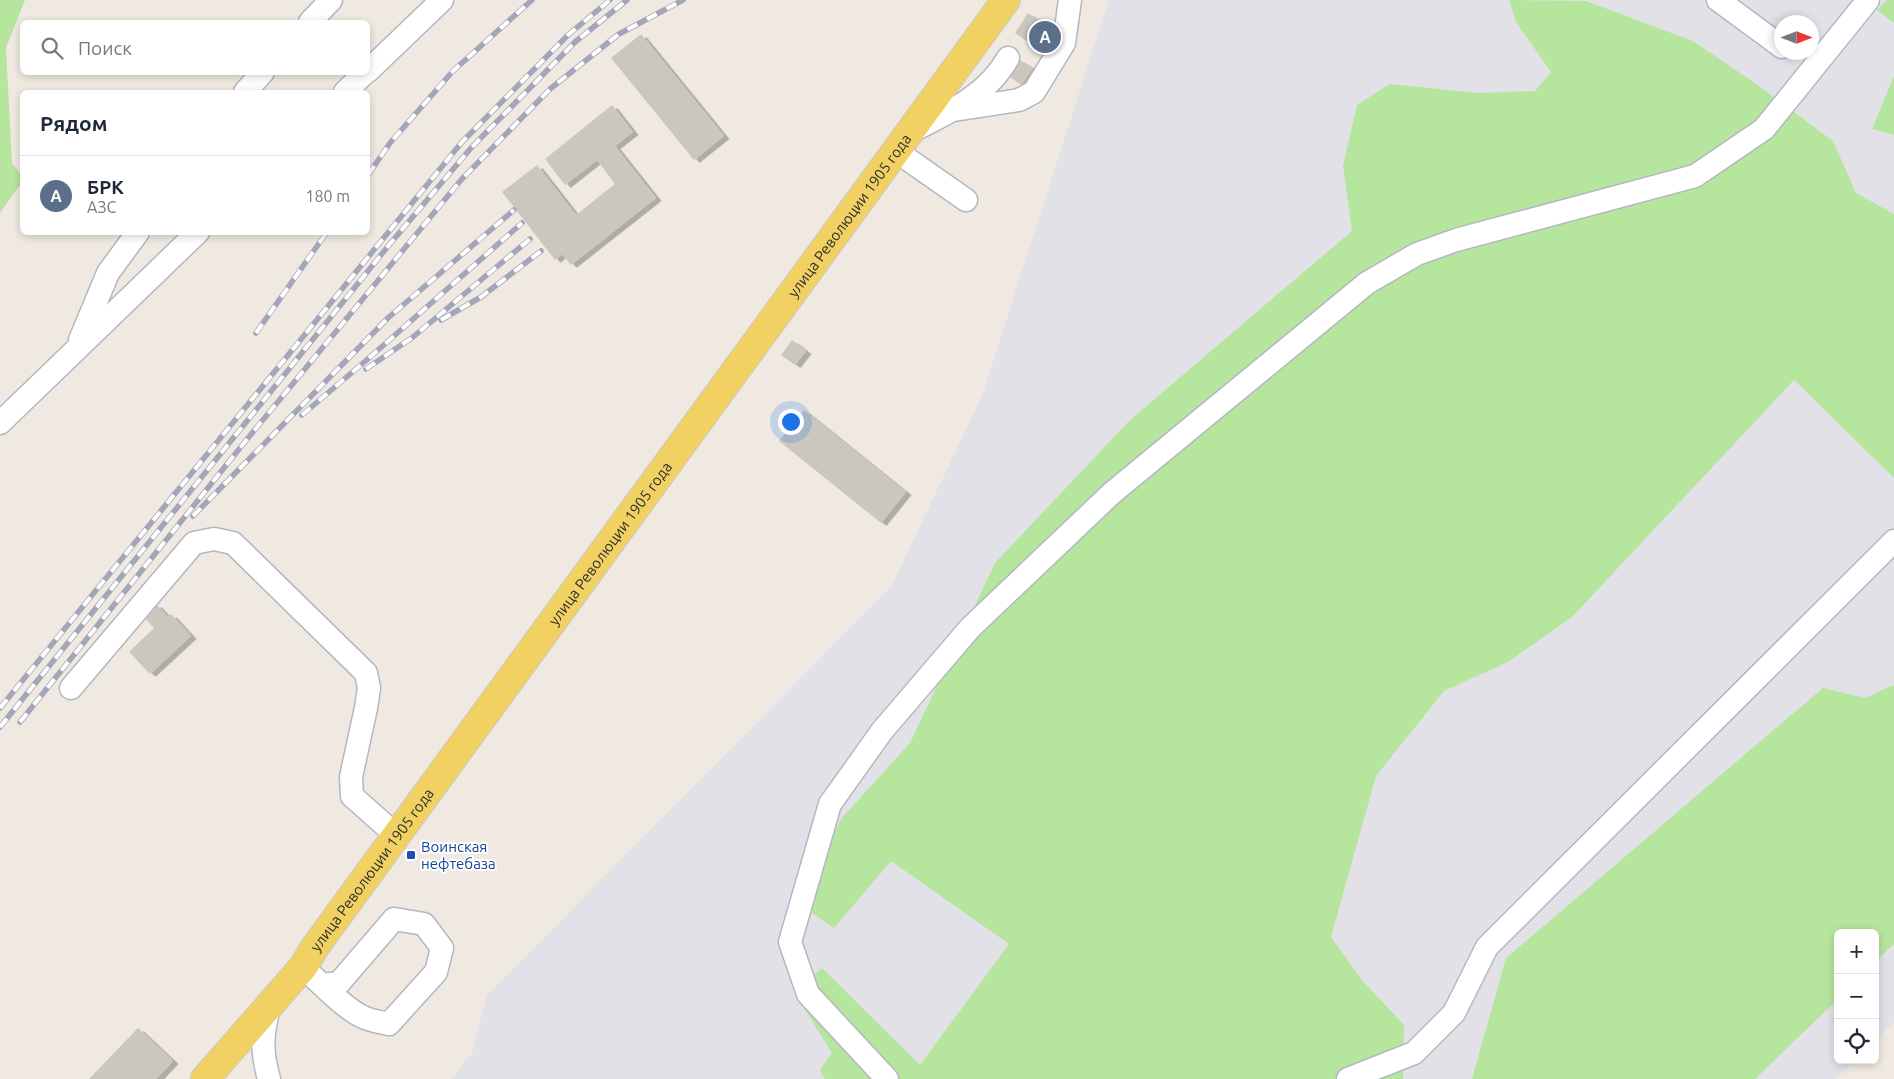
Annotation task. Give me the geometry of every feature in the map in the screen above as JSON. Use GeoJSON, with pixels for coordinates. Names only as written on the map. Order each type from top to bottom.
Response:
{"type":"FeatureCollection","features":[{"type":"Feature","properties":{"kind":"main road","name":"улица Революции 1905 года"},"geometry":{"type":"LineString","coordinates":[[205,1079],[269,1007],[313,976],[315,947],[1006,0]]}},
{"type":"Feature","properties":{"kind":"street"},"geometry":{"type":"LineString","coordinates":[[312,20],[331,0]]}},
{"type":"Feature","properties":{"kind":"street"},"geometry":{"type":"LineString","coordinates":[[370,69],[442,0]]}},
{"type":"Feature","properties":{"kind":"street"},"geometry":{"type":"LineString","coordinates":[[954,110],[1019,100],[1034,92],[1064,43],[1070,0]]}},
{"type":"Feature","properties":{"kind":"street"},"geometry":{"type":"LineString","coordinates":[[1718,0],[1774,41]]}},
{"type":"Feature","properties":{"kind":"street"},"geometry":{"type":"LineString","coordinates":[[887,1079],[808,994],[790,942],[830,804],[882,731],[970,628],[1112,493],[1367,283],[1417,254],[1456,240],[1695,176],[1764,129],[1868,0]]}},
{"type":"Feature","properties":{"kind":"street"},"geometry":{"type":"LineString","coordinates":[[966,200],[903,141],[954,110],[989,84],[1000,72],[1008,58]]}},
{"type":"Feature","properties":{"kind":"street"},"geometry":{"type":"LineString","coordinates":[[1800,60],[1812,69]]}},
{"type":"Feature","properties":{"kind":"street"},"geometry":{"type":"LineString","coordinates":[[247,90],[260,75]]}},
{"type":"Feature","properties":{"kind":"street"},"geometry":{"type":"LineString","coordinates":[[347,90],[364,75]]}},
{"type":"Feature","properties":{"kind":"street"},"geometry":{"type":"LineString","coordinates":[[75,350],[108,274],[136,235]]}},
{"type":"Feature","properties":{"kind":"street"},"geometry":{"type":"LineString","coordinates":[[0,423],[195,235]]}},
{"type":"Feature","properties":{"kind":"street"},"geometry":{"type":"LineString","coordinates":[[71,688],[194,543],[214,539],[233,543],[366,673],[369,688],[350,776],[352,796],[397,836]]}},
{"type":"Feature","properties":{"kind":"street"},"geometry":{"type":"LineString","coordinates":[[1348,1079],[1414,1053],[1421,1047],[1454,1013],[1487,947],[1894,541]]}},
{"type":"Feature","properties":{"kind":"street"},"geometry":{"type":"LineString","coordinates":[[394,919],[424,924],[442,948],[436,972],[389,1024],[362,1017],[313,976],[339,983],[394,919]]}},
{"type":"Feature","properties":{"kind":"street"},"geometry":{"type":"LineString","coordinates":[[266,1069],[262,1033],[269,1007]]}},
{"type":"Feature","properties":{"kind":"street"},"geometry":{"type":"LineString","coordinates":[[236,1046],[266,1069]]}},
{"type":"Feature","properties":{"kind":"shaded area"},"geometry":{"type":"Polygon","coordinates":[[[1109,0],[1894,0],[1894,1022],[1879,1036],[1879,929],[1834,929],[1834,1064],[1851,1064],[1835,1079],[451,1079],[472,1053],[487,995],[891,587],[982,396],[1109,0]]]}},
{"type":"Feature","properties":{"kind":"green space"},"geometry":{"type":"Polygon","coordinates":[[[0,0],[25,0],[6,48],[12,163],[20,173],[20,185],[0,213],[0,0]]]}},
{"type":"Feature","properties":{"kind":"green space"},"geometry":{"type":"Polygon","coordinates":[[[1509,0],[1586,1],[1693,41],[1752,81],[1833,141],[1856,193],[1894,214],[1894,478],[1794,380],[1572,617],[1508,662],[1444,691],[1376,776],[1331,937],[1362,980],[1404,1025],[1403,1079],[825,1079],[820,1070],[832,1053],[794,992],[822,968],[920,1065],[1009,944],[891,861],[834,928],[800,905],[841,819],[910,743],[995,563],[1130,420],[1352,231],[1343,166],[1357,105],[1390,84],[1478,93],[1535,91],[1551,72],[1516,22],[1509,0]]]}},
{"type":"Feature","properties":{"kind":"green space"},"geometry":{"type":"Polygon","coordinates":[[[1887,0],[1894,0],[1894,23],[1877,10],[1887,0]]]}},
{"type":"Feature","properties":{"kind":"green space"},"geometry":{"type":"Polygon","coordinates":[[[1894,76],[1894,135],[1872,129],[1894,76]]]}},
{"type":"Feature","properties":{"kind":"green space"},"geometry":{"type":"Polygon","coordinates":[[[1894,685],[1894,944],[1879,958],[1879,929],[1834,929],[1834,1003],[1755,1079],[1472,1079],[1506,958],[1823,688],[1865,698],[1894,685]]]}},
{"type":"Feature","properties":{"kind":"building"},"geometry":{"type":"Polygon","coordinates":[[[1028,13],[1061,35],[1047,55],[1015,33],[1028,13]]]}},
{"type":"Feature","properties":{"kind":"building"},"geometry":{"type":"Polygon","coordinates":[[[641,34],[724,136],[694,160],[611,58],[641,34]]]}},
{"type":"Feature","properties":{"kind":"building"},"geometry":{"type":"Polygon","coordinates":[[[1018,59],[1033,68],[1021,85],[1007,75],[1018,59]]]}},
{"type":"Feature","properties":{"kind":"building"},"geometry":{"type":"Polygon","coordinates":[[[612,105],[633,132],[615,146],[656,198],[571,265],[562,254],[555,260],[502,192],[537,165],[576,215],[615,184],[597,160],[565,185],[545,159],[612,105]]]}},
{"type":"Feature","properties":{"kind":"building"},"geometry":{"type":"Polygon","coordinates":[[[792,340],[806,351],[795,365],[781,355],[792,340]]]}},
{"type":"Feature","properties":{"kind":"building"},"geometry":{"type":"Polygon","coordinates":[[[804,410],[906,492],[881,523],[779,441],[804,410]]]}},
{"type":"Feature","properties":{"kind":"building"},"geometry":{"type":"Polygon","coordinates":[[[156,604],[168,617],[171,614],[191,636],[150,674],[129,652],[154,628],[143,616],[156,604]]]}},
{"type":"Feature","properties":{"kind":"building"},"geometry":{"type":"Polygon","coordinates":[[[138,1028],[173,1061],[156,1079],[89,1079],[138,1028]]]}},
{"type":"Feature","properties":{"kind":"railway"},"geometry":{"type":"LineString","coordinates":[[370,172],[390,143],[453,71],[532,0]]}},
{"type":"Feature","properties":{"kind":"railway"},"geometry":{"type":"LineString","coordinates":[[0,708],[462,142],[568,35],[610,0]]}},
{"type":"Feature","properties":{"kind":"railway"},"geometry":{"type":"LineString","coordinates":[[0,727],[389,245],[471,148],[575,42],[627,0]]}},
{"type":"Feature","properties":{"kind":"railway"},"geometry":{"type":"LineString","coordinates":[[20,722],[248,438],[461,180],[550,89],[619,34],[683,0]]}},
{"type":"Feature","properties":{"kind":"railway"},"geometry":{"type":"LineString","coordinates":[[193,516],[389,317],[514,210]]}},
{"type":"Feature","properties":{"kind":"railway"},"geometry":{"type":"LineString","coordinates":[[302,415],[522,223]]}},
{"type":"Feature","properties":{"kind":"railway"},"geometry":{"type":"LineString","coordinates":[[256,333],[325,235]]}},
{"type":"Feature","properties":{"kind":"railway"},"geometry":{"type":"LineString","coordinates":[[366,369],[413,337],[530,239]]}},
{"type":"Feature","properties":{"kind":"railway"},"geometry":{"type":"LineString","coordinates":[[441,320],[481,297],[541,251]]}},
{"type":"Feature","properties":{"kind":"place","name":"БРК"},"geometry":{"type":"Point","coordinates":[1045,37]}},
{"type":"Feature","properties":{"kind":"place","name":"Воинская нефтебаза"},"geometry":{"type":"Point","coordinates":[411,855]}}]}
